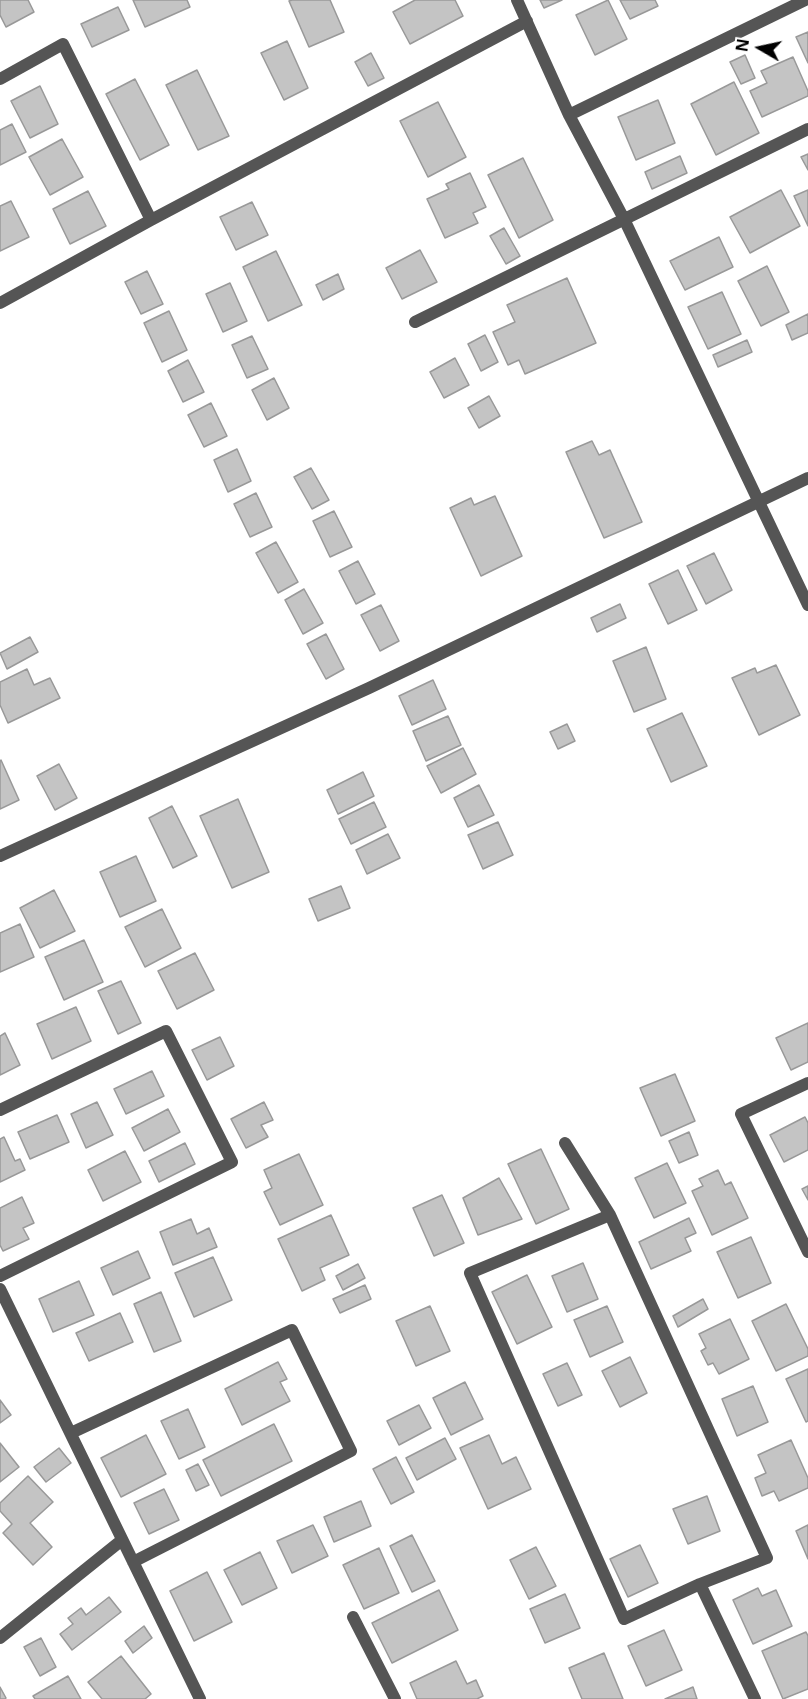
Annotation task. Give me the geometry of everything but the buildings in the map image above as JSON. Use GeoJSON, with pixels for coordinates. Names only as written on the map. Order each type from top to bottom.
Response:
{"type":"FeatureCollection","features":[{"type":"Feature","properties":{"kind":"street"},"geometry":{"type":"LineString","coordinates":[[517,0],[569,115],[624,219],[807,601]]}},
{"type":"Feature","properties":{"kind":"street"},"geometry":{"type":"LineString","coordinates":[[569,115],[805,0]]}},
{"type":"Feature","properties":{"kind":"street"},"geometry":{"type":"LineString","coordinates":[[0,303],[151,220],[527,21]]}},
{"type":"Feature","properties":{"kind":"street"},"geometry":{"type":"LineString","coordinates":[[0,79],[63,44],[151,220]]}},
{"type":"Feature","properties":{"kind":"street"},"geometry":{"type":"LineString","coordinates":[[415,322],[808,129]]}},
{"type":"Feature","properties":{"kind":"street"},"geometry":{"type":"LineString","coordinates":[[0,856],[369,688],[808,478]]}},
{"type":"Feature","properties":{"kind":"street"},"geometry":{"type":"LineString","coordinates":[[0,1110],[166,1031],[232,1162],[0,1276]]}},
{"type":"Feature","properties":{"kind":"street"},"geometry":{"type":"LineString","coordinates":[[808,1083],[741,1114],[808,1252]]}},
{"type":"Feature","properties":{"kind":"street"},"geometry":{"type":"LineString","coordinates":[[566,1143],[610,1215],[767,1558],[700,1584],[624,1619],[470,1273],[610,1215]]}},
{"type":"Feature","properties":{"kind":"street"},"geometry":{"type":"LineString","coordinates":[[0,1289],[200,1699]]}},
{"type":"Feature","properties":{"kind":"street"},"geometry":{"type":"LineString","coordinates":[[71,1433],[292,1329],[351,1451],[133,1562]]}},
{"type":"Feature","properties":{"kind":"street"},"geometry":{"type":"LineString","coordinates":[[0,1638],[122,1540]]}},
{"type":"Feature","properties":{"kind":"street"},"geometry":{"type":"LineString","coordinates":[[700,1584],[754,1699]]}},
{"type":"Feature","properties":{"kind":"street"},"geometry":{"type":"LineString","coordinates":[[353,1617],[395,1699]]}}]}
